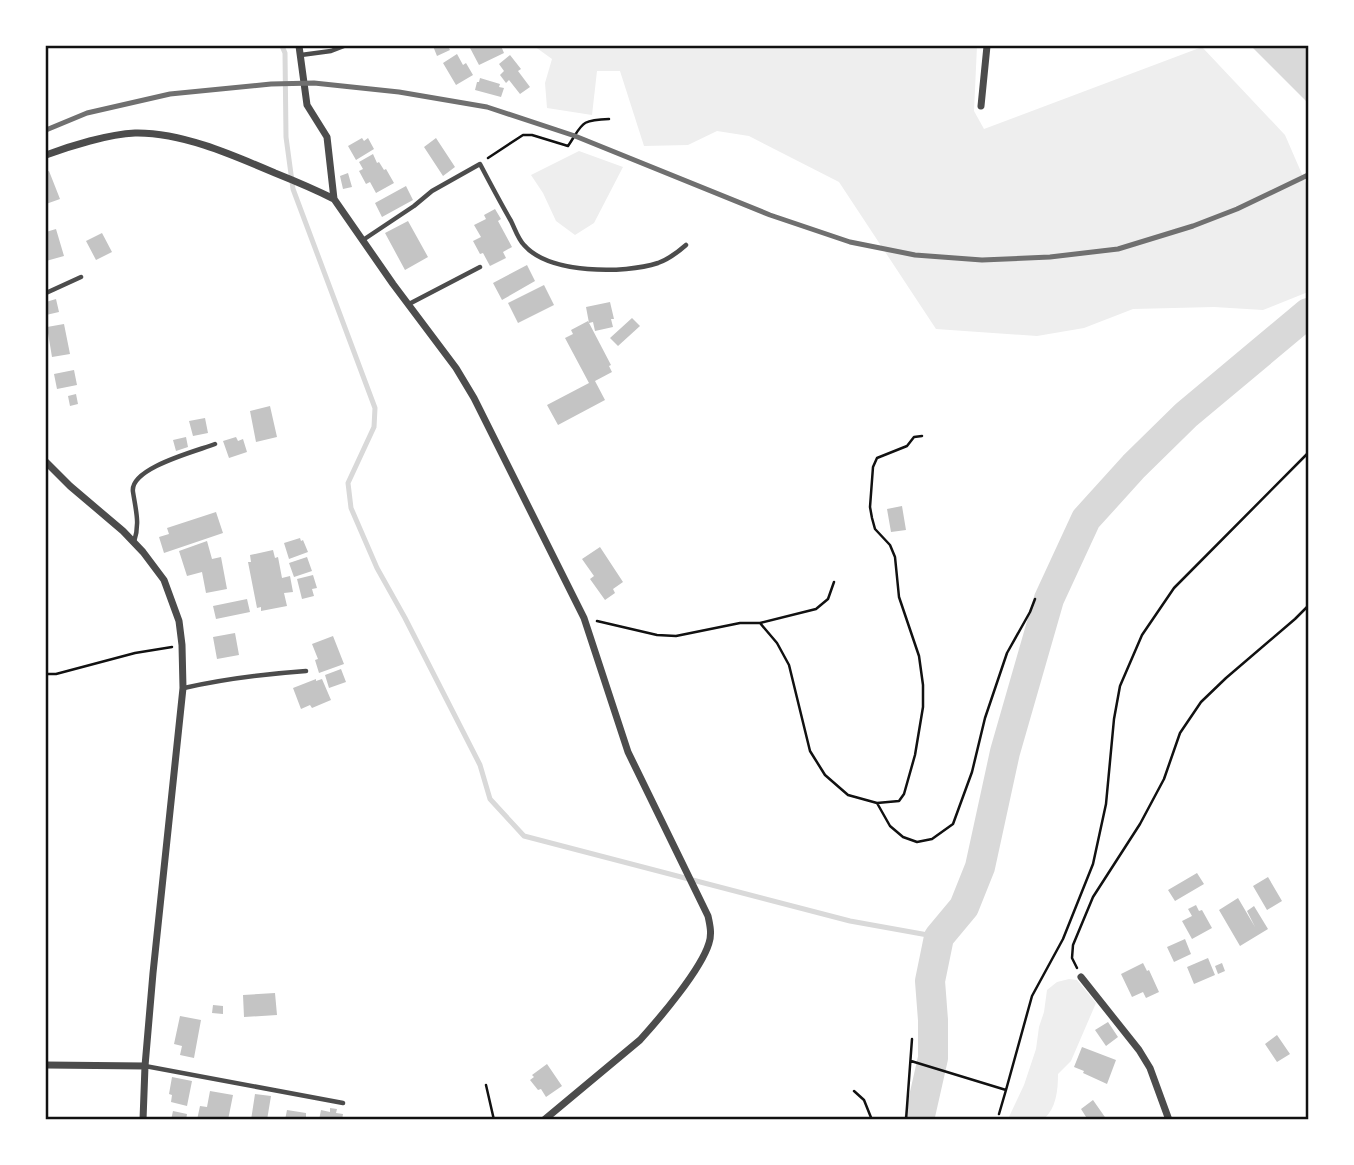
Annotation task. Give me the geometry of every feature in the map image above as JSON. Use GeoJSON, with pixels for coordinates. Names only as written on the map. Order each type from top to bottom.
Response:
{"type":"FeatureCollection","features":[{"type":"Feature","properties":{"kind":"street"},"geometry":{"type":"LineString","coordinates":[[299,46],[307,105],[327,137],[334,199]]}},
{"type":"Feature","properties":{"kind":"street"},"geometry":{"type":"LineString","coordinates":[[981,106],[987,46]]}},
{"type":"Feature","properties":{"kind":"street"},"geometry":{"type":"LineString","coordinates":[[46,155],[99,139],[134,133],[153,135],[197,144],[239,158],[300,182],[334,199],[456,368],[474,398],[584,618],[628,752],[697,892],[711,930],[703,957],[640,1040],[544,1119]]}},
{"type":"Feature","properties":{"kind":"street"},"geometry":{"type":"LineString","coordinates":[[46,462],[134,542],[164,580],[179,621],[183,688],[145,1066],[143,1119]]}},
{"type":"Feature","properties":{"kind":"street"},"geometry":{"type":"LineString","coordinates":[[1081,977],[1150,1068],[1169,1119]]}},
{"type":"Feature","properties":{"kind":"street"},"geometry":{"type":"LineString","coordinates":[[46,1065],[145,1066]]}},
{"type":"Feature","properties":{"kind":"lane"},"geometry":{"type":"LineString","coordinates":[[300,55],[331,51],[344,46]]}},
{"type":"Feature","properties":{"kind":"lane"},"geometry":{"type":"LineString","coordinates":[[363,240],[432,191],[480,164],[523,245],[542,259],[568,267],[635,268],[658,263],[676,254],[685,245]]}},
{"type":"Feature","properties":{"kind":"lane"},"geometry":{"type":"LineString","coordinates":[[408,304],[480,267]]}},
{"type":"Feature","properties":{"kind":"lane"},"geometry":{"type":"LineString","coordinates":[[46,293],[81,278]]}},
{"type":"Feature","properties":{"kind":"lane"},"geometry":{"type":"LineString","coordinates":[[134,542],[138,522],[132,489],[135,481],[153,468],[215,444]]}},
{"type":"Feature","properties":{"kind":"lane"},"geometry":{"type":"LineString","coordinates":[[183,688],[271,673],[306,671]]}},
{"type":"Feature","properties":{"kind":"lane"},"geometry":{"type":"LineString","coordinates":[[145,1066],[343,1103]]}},
{"type":"Feature","properties":{"kind":"path"},"geometry":{"type":"LineString","coordinates":[[480,164],[523,135],[532,135],[568,146],[579,127],[595,119],[609,119]]}},
{"type":"Feature","properties":{"kind":"path"},"geometry":{"type":"LineString","coordinates":[[760,623],[777,643],[789,665],[810,751],[825,775],[848,795],[877,803],[900,801],[915,755],[923,707],[923,685],[919,656],[899,597],[895,557],[890,545],[875,529],[870,508],[873,467],[877,458],[907,446],[914,437],[922,436]]}},
{"type":"Feature","properties":{"kind":"path"},"geometry":{"type":"LineString","coordinates":[[999,1114],[1031,996],[1063,939],[1093,864],[1107,804],[1114,719],[1120,686],[1142,635],[1174,588],[1308,453]]}},
{"type":"Feature","properties":{"kind":"path"},"geometry":{"type":"LineString","coordinates":[[584,618],[643,632],[676,636],[740,623],[760,623],[816,608],[828,600],[834,582]]}},
{"type":"Feature","properties":{"kind":"path"},"geometry":{"type":"LineString","coordinates":[[877,803],[891,826],[903,837],[917,842],[932,839],[953,824],[972,772],[985,718],[1007,653],[1035,598]]}},
{"type":"Feature","properties":{"kind":"path"},"geometry":{"type":"LineString","coordinates":[[1081,977],[1072,958],[1073,946],[1093,897],[1140,824],[1164,779],[1180,733],[1201,702],[1308,606]]}},
{"type":"Feature","properties":{"kind":"path"},"geometry":{"type":"LineString","coordinates":[[46,674],[182,645]]}},
{"type":"Feature","properties":{"kind":"path"},"geometry":{"type":"LineString","coordinates":[[906,1119],[912,1039]]}},
{"type":"Feature","properties":{"kind":"path"},"geometry":{"type":"LineString","coordinates":[[911,1060],[1006,1090]]}},
{"type":"Feature","properties":{"kind":"path"},"geometry":{"type":"LineString","coordinates":[[486,1085],[494,1119]]}},
{"type":"Feature","properties":{"kind":"path"},"geometry":{"type":"LineString","coordinates":[[854,1091],[864,1100],[872,1119]]}},
{"type":"Feature","properties":{"kind":"shaded area"},"geometry":{"type":"Polygon","coordinates":[[[534,46],[977,46],[974,111],[984,129],[1202,47],[1285,135],[1308,188],[1308,292],[1263,310],[1214,307],[1133,309],[1084,328],[1037,336],[936,329],[839,182],[749,136],[717,131],[688,145],[644,146],[620,71],[597,71],[592,115],[547,108],[545,83],[552,59],[534,46]]]}},
{"type":"Feature","properties":{"kind":"shaded area"},"geometry":{"type":"Polygon","coordinates":[[[1251,46],[1308,46],[1308,103],[1251,46]]]}},
{"type":"Feature","properties":{"kind":"shaded area"},"geometry":{"type":"Polygon","coordinates":[[[579,151],[623,167],[594,223],[575,235],[556,221],[531,175],[579,151]]]}},
{"type":"Feature","properties":{"kind":"shaded area"},"geometry":{"type":"Polygon","coordinates":[[[1077,980],[1096,1003],[1071,1061],[1058,1074],[1054,1104],[1044,1119],[1008,1119],[1024,1085],[1036,1049],[1047,990],[1057,982],[1077,980]]]}},
{"type":"Feature","properties":{"kind":"building"},"geometry":{"type":"Polygon","coordinates":[[[433,46],[448,46],[450,50],[437,56],[433,46]]]}},
{"type":"Feature","properties":{"kind":"building"},"geometry":{"type":"Polygon","coordinates":[[[469,46],[501,46],[504,53],[479,65],[469,46]]]}},
{"type":"Feature","properties":{"kind":"building"},"geometry":{"type":"Polygon","coordinates":[[[457,54],[473,75],[456,85],[443,63],[457,54]]]}},
{"type":"Feature","properties":{"kind":"building"},"geometry":{"type":"Polygon","coordinates":[[[510,55],[530,87],[520,94],[509,80],[506,83],[500,75],[504,71],[499,64],[510,55]]]}},
{"type":"Feature","properties":{"kind":"building"},"geometry":{"type":"Polygon","coordinates":[[[480,78],[500,84],[499,87],[504,88],[501,97],[475,90],[480,78]]]}},
{"type":"Feature","properties":{"kind":"building"},"geometry":{"type":"Polygon","coordinates":[[[362,138],[364,141],[368,138],[374,149],[356,160],[348,146],[362,138]]]}},
{"type":"Feature","properties":{"kind":"building"},"geometry":{"type":"Polygon","coordinates":[[[436,138],[455,167],[443,176],[424,147],[436,138]]]}},
{"type":"Feature","properties":{"kind":"building"},"geometry":{"type":"Polygon","coordinates":[[[373,154],[394,183],[376,193],[370,182],[366,184],[359,171],[363,169],[359,162],[373,154]]]}},
{"type":"Feature","properties":{"kind":"building"},"geometry":{"type":"Polygon","coordinates":[[[49,171],[60,199],[46,204],[46,172],[49,171]]]}},
{"type":"Feature","properties":{"kind":"building"},"geometry":{"type":"Polygon","coordinates":[[[348,173],[352,187],[343,189],[340,176],[348,173]]]}},
{"type":"Feature","properties":{"kind":"building"},"geometry":{"type":"Polygon","coordinates":[[[406,186],[413,200],[382,217],[375,203],[406,186]]]}},
{"type":"Feature","properties":{"kind":"building"},"geometry":{"type":"Polygon","coordinates":[[[495,209],[501,219],[498,221],[512,247],[503,252],[506,258],[490,266],[473,241],[481,237],[474,225],[486,219],[484,215],[495,209]]]}},
{"type":"Feature","properties":{"kind":"building"},"geometry":{"type":"Polygon","coordinates":[[[408,221],[428,257],[405,270],[385,233],[408,221]]]}},
{"type":"Feature","properties":{"kind":"building"},"geometry":{"type":"Polygon","coordinates":[[[56,229],[64,256],[46,261],[46,232],[56,229]]]}},
{"type":"Feature","properties":{"kind":"building"},"geometry":{"type":"Polygon","coordinates":[[[102,233],[112,252],[96,260],[86,241],[102,233]]]}},
{"type":"Feature","properties":{"kind":"building"},"geometry":{"type":"Polygon","coordinates":[[[527,265],[535,281],[502,300],[493,283],[527,265]]]}},
{"type":"Feature","properties":{"kind":"building"},"geometry":{"type":"Polygon","coordinates":[[[544,285],[554,305],[518,323],[508,303],[544,285]]]}},
{"type":"Feature","properties":{"kind":"building"},"geometry":{"type":"Polygon","coordinates":[[[56,299],[59,312],[46,315],[46,302],[56,299]]]}},
{"type":"Feature","properties":{"kind":"building"},"geometry":{"type":"Polygon","coordinates":[[[610,302],[613,327],[595,331],[593,322],[589,323],[586,307],[610,302]]]}},
{"type":"Feature","properties":{"kind":"building"},"geometry":{"type":"Polygon","coordinates":[[[632,318],[640,326],[618,346],[610,338],[632,318]]]}},
{"type":"Feature","properties":{"kind":"building"},"geometry":{"type":"Polygon","coordinates":[[[588,321],[611,365],[609,366],[612,372],[595,381],[605,400],[558,425],[547,405],[589,383],[565,338],[573,334],[571,330],[588,321]]]}},
{"type":"Feature","properties":{"kind":"building"},"geometry":{"type":"Polygon","coordinates":[[[64,324],[70,354],[52,357],[47,327],[64,324]]]}},
{"type":"Feature","properties":{"kind":"building"},"geometry":{"type":"Polygon","coordinates":[[[74,370],[77,385],[57,389],[54,374],[74,370]]]}},
{"type":"Feature","properties":{"kind":"building"},"geometry":{"type":"Polygon","coordinates":[[[76,394],[78,404],[70,406],[68,396],[76,394]]]}},
{"type":"Feature","properties":{"kind":"building"},"geometry":{"type":"Polygon","coordinates":[[[270,406],[277,437],[256,442],[250,411],[270,406]]]}},
{"type":"Feature","properties":{"kind":"building"},"geometry":{"type":"Polygon","coordinates":[[[205,418],[208,433],[193,436],[189,421],[205,418]]]}},
{"type":"Feature","properties":{"kind":"building"},"geometry":{"type":"Polygon","coordinates":[[[186,437],[188,447],[176,451],[173,440],[186,437]]]}},
{"type":"Feature","properties":{"kind":"building"},"geometry":{"type":"Polygon","coordinates":[[[236,437],[238,441],[243,439],[247,452],[229,458],[223,441],[236,437]]]}},
{"type":"Feature","properties":{"kind":"building"},"geometry":{"type":"Polygon","coordinates":[[[902,506],[906,530],[891,532],[887,509],[902,506]]]}},
{"type":"Feature","properties":{"kind":"building"},"geometry":{"type":"Polygon","coordinates":[[[216,512],[223,533],[164,553],[159,537],[169,534],[167,528],[216,512]]]}},
{"type":"Feature","properties":{"kind":"building"},"geometry":{"type":"Polygon","coordinates":[[[300,538],[308,552],[289,559],[284,543],[300,538]]]}},
{"type":"Feature","properties":{"kind":"building"},"geometry":{"type":"Polygon","coordinates":[[[207,541],[212,559],[221,557],[227,589],[206,593],[202,572],[187,576],[179,551],[207,541]]]}},
{"type":"Feature","properties":{"kind":"building"},"geometry":{"type":"Polygon","coordinates":[[[600,547],[623,582],[613,589],[615,593],[605,600],[590,579],[594,576],[582,559],[600,547]]]}},
{"type":"Feature","properties":{"kind":"building"},"geometry":{"type":"Polygon","coordinates":[[[273,550],[275,558],[278,557],[282,578],[290,576],[293,592],[284,593],[287,606],[261,611],[261,607],[257,608],[248,562],[251,562],[250,555],[273,550]]]}},
{"type":"Feature","properties":{"kind":"building"},"geometry":{"type":"Polygon","coordinates":[[[307,557],[312,571],[294,577],[289,563],[307,557]]]}},
{"type":"Feature","properties":{"kind":"building"},"geometry":{"type":"Polygon","coordinates":[[[313,575],[317,588],[312,589],[314,596],[302,599],[297,579],[313,575]]]}},
{"type":"Feature","properties":{"kind":"building"},"geometry":{"type":"Polygon","coordinates":[[[247,599],[250,612],[216,619],[213,606],[247,599]]]}},
{"type":"Feature","properties":{"kind":"building"},"geometry":{"type":"Polygon","coordinates":[[[235,633],[239,655],[217,659],[213,637],[235,633]]]}},
{"type":"Feature","properties":{"kind":"building"},"geometry":{"type":"Polygon","coordinates":[[[333,636],[344,664],[319,673],[315,660],[318,659],[312,644],[333,636]]]}},
{"type":"Feature","properties":{"kind":"building"},"geometry":{"type":"Polygon","coordinates":[[[341,669],[346,682],[329,688],[325,675],[341,669]]]}},
{"type":"Feature","properties":{"kind":"building"},"geometry":{"type":"Polygon","coordinates":[[[322,679],[331,700],[312,708],[310,705],[301,709],[293,688],[322,679]]]}},
{"type":"Feature","properties":{"kind":"building"},"geometry":{"type":"Polygon","coordinates":[[[1197,873],[1204,884],[1175,901],[1168,890],[1197,873]]]}},
{"type":"Feature","properties":{"kind":"building"},"geometry":{"type":"Polygon","coordinates":[[[1268,877],[1282,901],[1267,910],[1253,886],[1268,877]]]}},
{"type":"Feature","properties":{"kind":"building"},"geometry":{"type":"Polygon","coordinates":[[[1238,898],[1255,927],[1247,911],[1254,906],[1268,929],[1240,946],[1219,910],[1238,898]]]}},
{"type":"Feature","properties":{"kind":"building"},"geometry":{"type":"Polygon","coordinates":[[[1196,905],[1212,928],[1192,939],[1182,921],[1192,916],[1188,909],[1196,905]]]}},
{"type":"Feature","properties":{"kind":"building"},"geometry":{"type":"Polygon","coordinates":[[[1185,939],[1191,954],[1174,962],[1167,947],[1185,939]]]}},
{"type":"Feature","properties":{"kind":"building"},"geometry":{"type":"Polygon","coordinates":[[[1208,958],[1215,975],[1194,984],[1187,967],[1208,958]]]}},
{"type":"Feature","properties":{"kind":"building"},"geometry":{"type":"Polygon","coordinates":[[[1143,963],[1159,992],[1146,998],[1143,992],[1132,997],[1121,974],[1143,963]]]}},
{"type":"Feature","properties":{"kind":"building"},"geometry":{"type":"Polygon","coordinates":[[[1222,963],[1225,971],[1218,974],[1215,966],[1222,963]]]}},
{"type":"Feature","properties":{"kind":"building"},"geometry":{"type":"Polygon","coordinates":[[[275,993],[277,1015],[244,1017],[243,995],[275,993]]]}},
{"type":"Feature","properties":{"kind":"building"},"geometry":{"type":"Polygon","coordinates":[[[213,1005],[223,1006],[223,1014],[212,1013],[213,1005]]]}},
{"type":"Feature","properties":{"kind":"building"},"geometry":{"type":"Polygon","coordinates":[[[180,1016],[201,1020],[194,1058],[180,1055],[182,1046],[174,1044],[180,1016]]]}},
{"type":"Feature","properties":{"kind":"building"},"geometry":{"type":"Polygon","coordinates":[[[1108,1022],[1118,1037],[1106,1046],[1095,1030],[1108,1022]]]}},
{"type":"Feature","properties":{"kind":"building"},"geometry":{"type":"Polygon","coordinates":[[[1277,1035],[1290,1054],[1277,1062],[1265,1044],[1277,1035]]]}},
{"type":"Feature","properties":{"kind":"building"},"geometry":{"type":"Polygon","coordinates":[[[1082,1047],[1116,1060],[1107,1084],[1074,1067],[1082,1047]]]}},
{"type":"Feature","properties":{"kind":"building"},"geometry":{"type":"Polygon","coordinates":[[[547,1064],[562,1086],[546,1097],[530,1080],[534,1077],[532,1075],[547,1064]]]}},
{"type":"Feature","properties":{"kind":"building"},"geometry":{"type":"Polygon","coordinates":[[[172,1077],[192,1081],[187,1106],[171,1102],[172,1095],[169,1094],[172,1077]]]}},
{"type":"Feature","properties":{"kind":"building"},"geometry":{"type":"Polygon","coordinates":[[[210,1091],[233,1095],[228,1120],[197,1120],[200,1106],[207,1107],[210,1091]]]}},
{"type":"Feature","properties":{"kind":"building"},"geometry":{"type":"Polygon","coordinates":[[[255,1094],[271,1096],[267,1120],[251,1120],[255,1094]]]}},
{"type":"Feature","properties":{"kind":"building"},"geometry":{"type":"Polygon","coordinates":[[[1093,1100],[1107,1120],[1088,1120],[1081,1109],[1093,1100]]]}},
{"type":"Feature","properties":{"kind":"building"},"geometry":{"type":"Polygon","coordinates":[[[330,1108],[343,1114],[342,1120],[319,1120],[321,1110],[330,1112],[330,1108]]]}},
{"type":"Feature","properties":{"kind":"building"},"geometry":{"type":"Polygon","coordinates":[[[287,1110],[306,1113],[306,1120],[285,1120],[287,1110]]]}},
{"type":"Feature","properties":{"kind":"building"},"geometry":{"type":"Polygon","coordinates":[[[173,1111],[187,1114],[186,1120],[171,1120],[173,1111]]]}},
{"type":"Feature","properties":{"kind":"waterway"},"geometry":{"type":"LineString","coordinates":[[282,46],[285,53],[286,137],[293,189],[375,408],[374,427],[348,483],[351,508],[377,568],[480,765],[490,799],[524,836],[850,921],[939,937]]}},
{"type":"Feature","properties":{"kind":"waterway"},"geometry":{"type":"LineString","coordinates":[[919,1120],[933,1058],[930,981],[939,937],[964,907],[980,867],[1005,752],[1049,599],[1086,519],[1134,466],[1186,415],[1308,313]]}},
{"type":"Feature","properties":{"kind":"railway"},"geometry":{"type":"LineString","coordinates":[[46,130],[87,113],[170,94],[271,84],[314,83],[399,92],[487,107],[575,136],[770,215],[850,242],[915,255],[982,260],[1050,257],[1118,249],[1237,209],[1308,175]]}}]}
